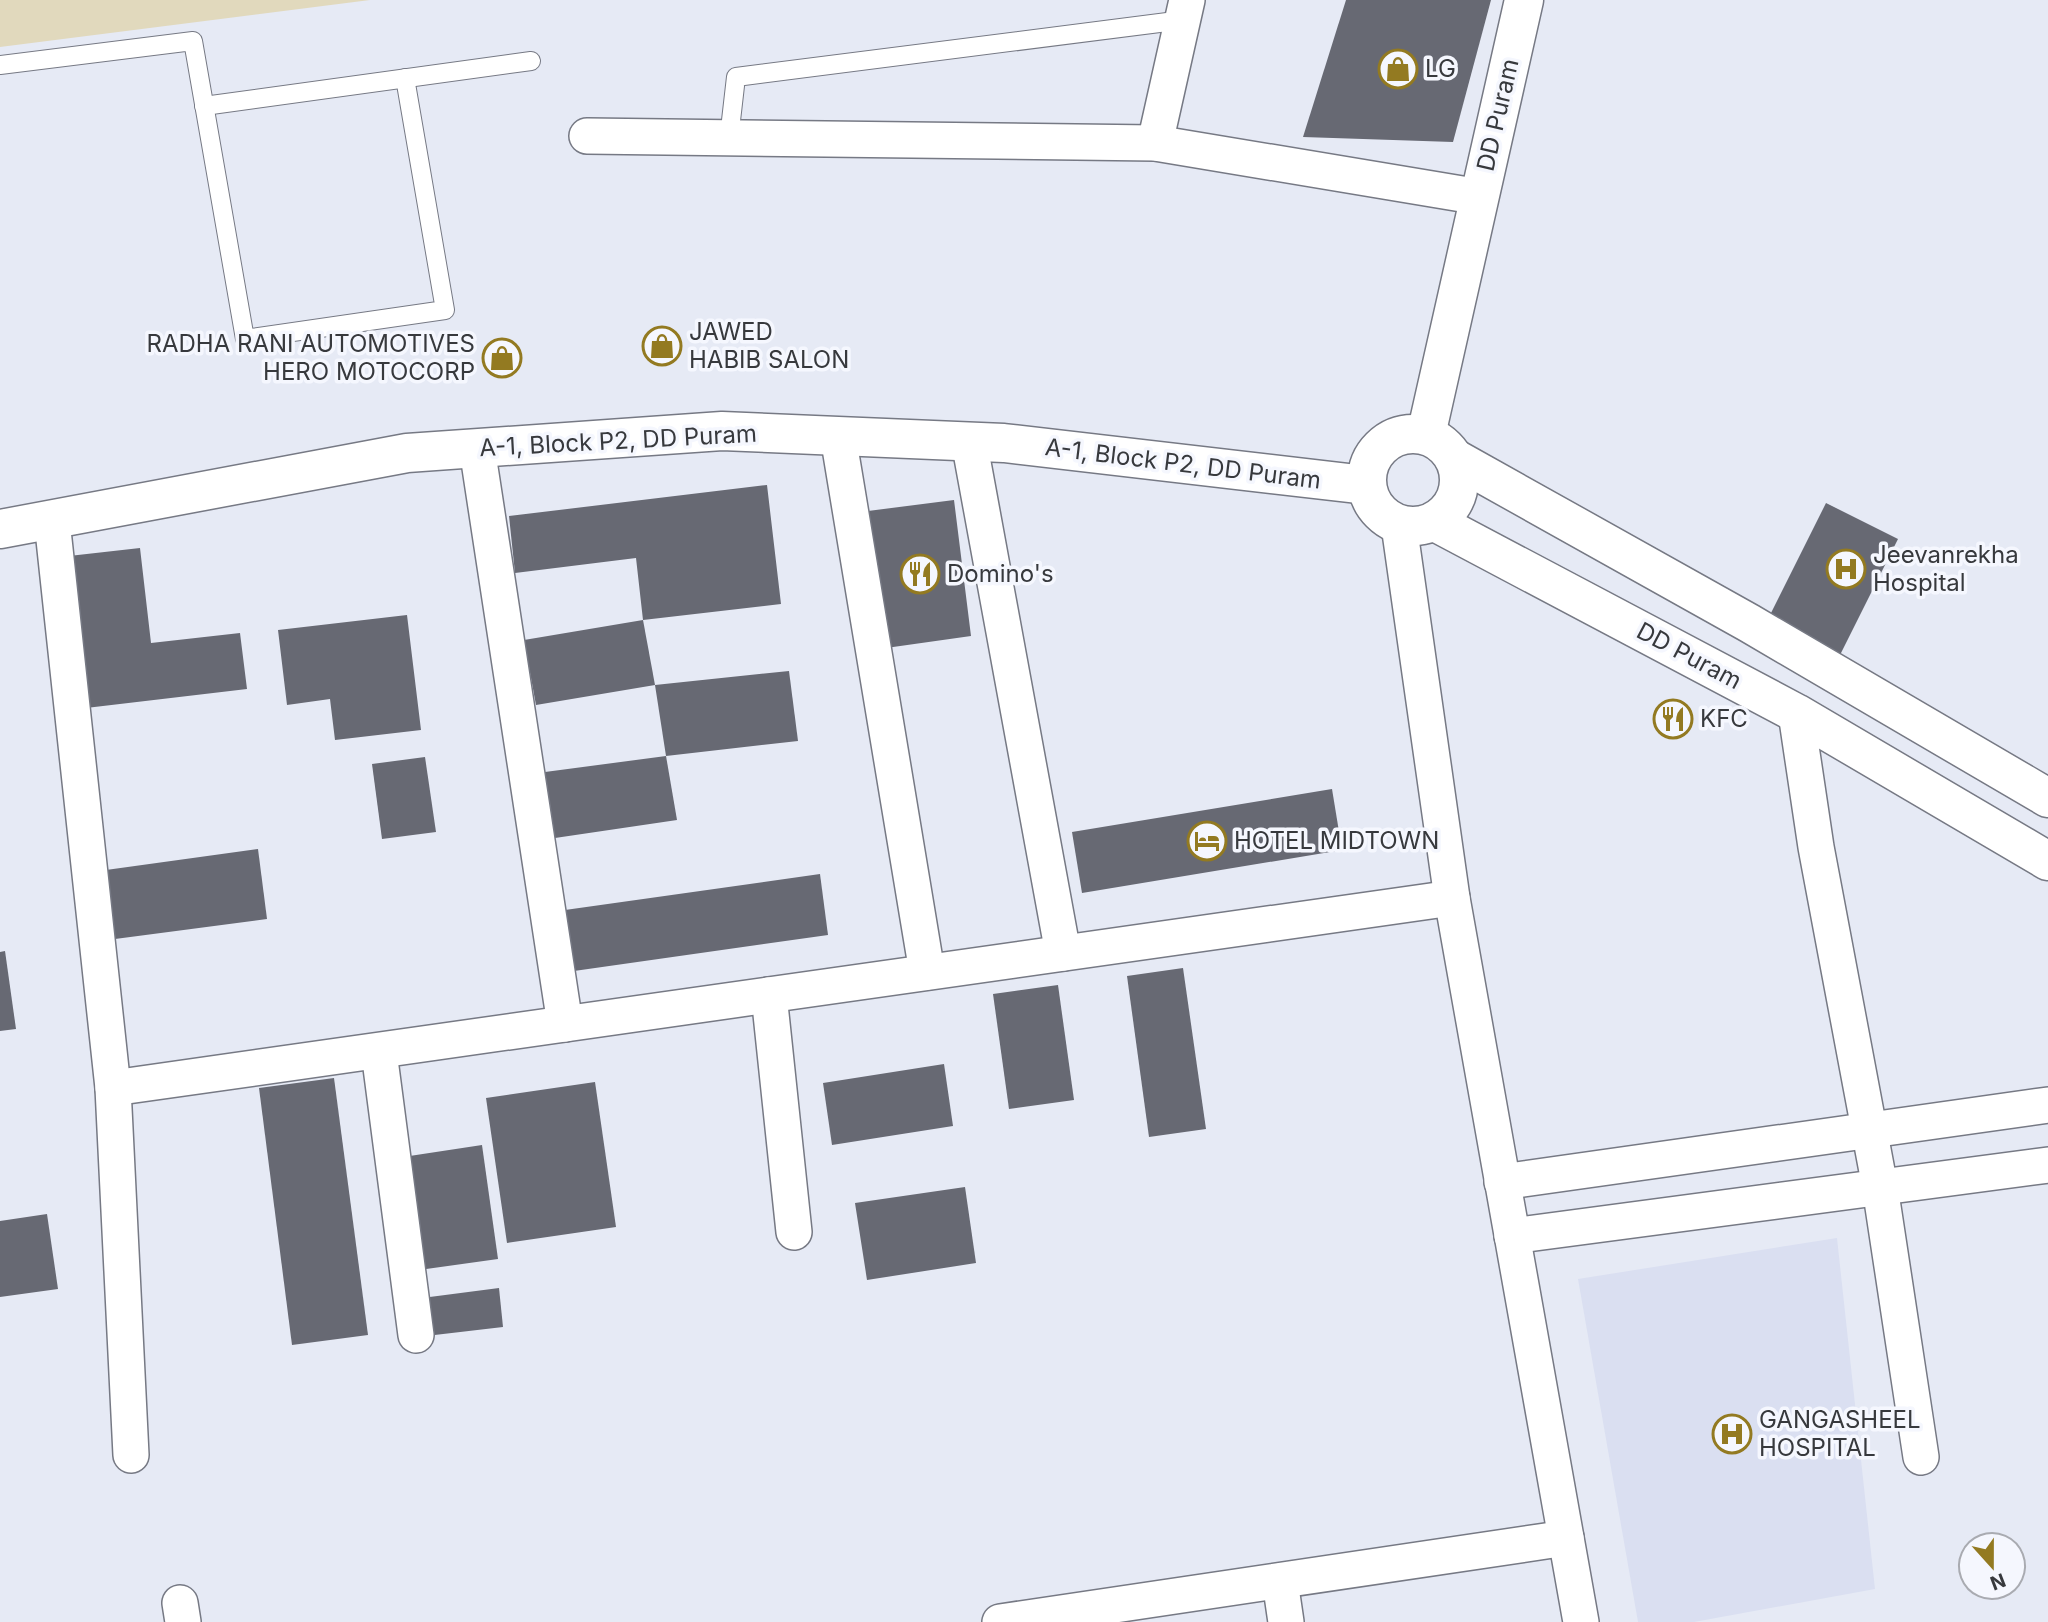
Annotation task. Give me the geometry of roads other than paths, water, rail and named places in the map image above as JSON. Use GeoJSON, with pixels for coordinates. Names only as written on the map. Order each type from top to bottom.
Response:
{"type":"FeatureCollection","features":[{"type":"Feature","properties":{"kind":"street","name":"DD Puram"},"geometry":{"type":"LineString","coordinates":[[1440,447],[1480,197],[1524,0]]}},
{"type":"Feature","properties":{"kind":"street"},"geometry":{"type":"LineString","coordinates":[[1155,143],[1185,10]]}},
{"type":"Feature","properties":{"kind":"street"},"geometry":{"type":"LineString","coordinates":[[587,136],[1155,143],[1480,197]]}},
{"type":"Feature","properties":{"kind":"street","name":"A-1, Block P2, DD Puram"},"geometry":{"type":"LineString","coordinates":[[0,530],[407,453],[722,431],[1004,443],[1366,485]]}},
{"type":"Feature","properties":{"kind":"street"},"geometry":{"type":"LineString","coordinates":[[1440,447],[1460,475],[1458,494],[1449,510],[1417,523],[1377,510],[1366,485],[1368,467],[1376,451],[1390,439],[1408,433],[1440,447],[1749,623],[2048,798]]}},
{"type":"Feature","properties":{"kind":"street"},"geometry":{"type":"LineString","coordinates":[[838,436],[927,972]]}},
{"type":"Feature","properties":{"kind":"street"},"geometry":{"type":"LineString","coordinates":[[969,442],[1063,953]]}},
{"type":"Feature","properties":{"kind":"street"},"geometry":{"type":"LineString","coordinates":[[477,448],[565,1024]]}},
{"type":"Feature","properties":{"kind":"street"},"geometry":{"type":"LineString","coordinates":[[52,521],[113,1088],[131,1455]]}},
{"type":"Feature","properties":{"kind":"street","name":"DD Puram"},"geometry":{"type":"LineString","coordinates":[[1417,523],[1796,713],[2048,861]]}},
{"type":"Feature","properties":{"kind":"street"},"geometry":{"type":"LineString","coordinates":[[1417,523],[1452,898],[1581,1622]]}},
{"type":"Feature","properties":{"kind":"street"},"geometry":{"type":"LineString","coordinates":[[1796,713],[1816,847],[1880,1187],[1921,1457]]}},
{"type":"Feature","properties":{"kind":"street"},"geometry":{"type":"LineString","coordinates":[[113,1088],[1452,898]]}},
{"type":"Feature","properties":{"kind":"street"},"geometry":{"type":"LineString","coordinates":[[769,995],[794,1232]]}},
{"type":"Feature","properties":{"kind":"street"},"geometry":{"type":"LineString","coordinates":[[379,1052],[416,1335]]}},
{"type":"Feature","properties":{"kind":"street"},"geometry":{"type":"LineString","coordinates":[[1502,1182],[1869,1132],[2047,1111]]}},
{"type":"Feature","properties":{"kind":"street"},"geometry":{"type":"LineString","coordinates":[[1512,1236],[2048,1165]]}},
{"type":"Feature","properties":{"kind":"street"},"geometry":{"type":"LineString","coordinates":[[1009,1621],[1566,1538]]}},
{"type":"Feature","properties":{"kind":"street"},"geometry":{"type":"LineString","coordinates":[[1280,1581],[1286,1622]]}},
{"type":"Feature","properties":{"kind":"lane"},"geometry":{"type":"LineString","coordinates":[[729,138],[736,77],[1185,10]]}},
{"type":"Feature","properties":{"kind":"lane"},"geometry":{"type":"LineString","coordinates":[[0,65],[192,41],[245,339],[445,310],[405,78]]}},
{"type":"Feature","properties":{"kind":"lane"},"geometry":{"type":"LineString","coordinates":[[204,106],[531,61]]}},
{"type":"Feature","properties":{"kind":"place","name":"LG"},"geometry":{"type":"Point","coordinates":[1398,69]}},
{"type":"Feature","properties":{"kind":"place","name":"JAWED HABIB SALON"},"geometry":{"type":"Point","coordinates":[662,346]}},
{"type":"Feature","properties":{"kind":"place","name":"RADHA RANI AUTOMOTIVES HERO MOTOCORP"},"geometry":{"type":"Point","coordinates":[502,358]}},
{"type":"Feature","properties":{"kind":"place","name":"Jeevanrekha Hospital"},"geometry":{"type":"Point","coordinates":[1846,569]}},
{"type":"Feature","properties":{"kind":"place","name":"Domino's"},"geometry":{"type":"Point","coordinates":[920,574]}},
{"type":"Feature","properties":{"kind":"place","name":"KFC"},"geometry":{"type":"Point","coordinates":[1673,719]}},
{"type":"Feature","properties":{"kind":"place","name":"HOTEL MIDTOWN"},"geometry":{"type":"Point","coordinates":[1207,841]}},
{"type":"Feature","properties":{"kind":"place","name":"GANGASHEEL HOSPITAL"},"geometry":{"type":"Point","coordinates":[1732,1434]}}]}
